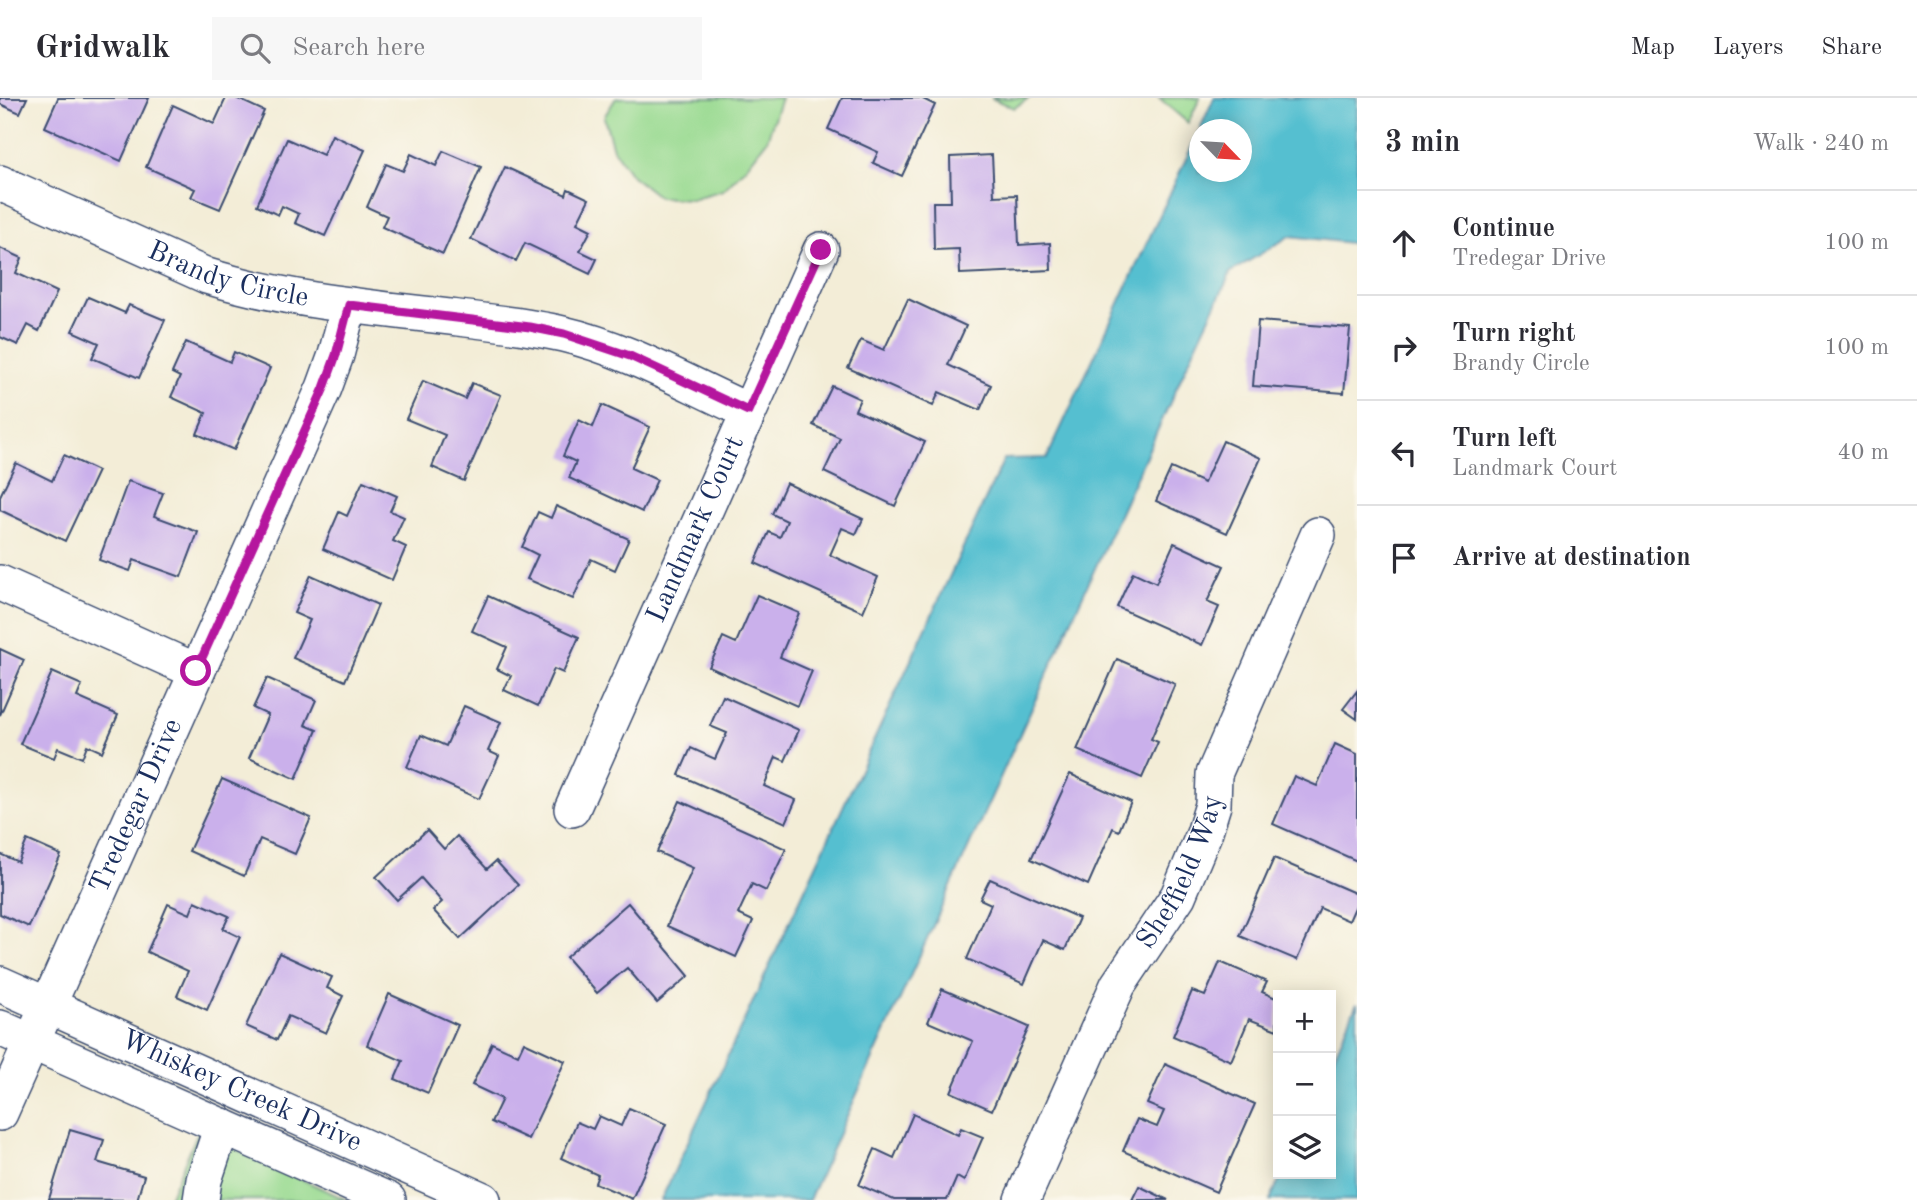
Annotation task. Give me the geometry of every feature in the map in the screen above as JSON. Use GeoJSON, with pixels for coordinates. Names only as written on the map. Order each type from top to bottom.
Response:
{"type":"FeatureCollection","features":[{"type":"Feature","properties":{"kind":"street","name":"Brandy Circle"},"geometry":{"type":"LineString","coordinates":[[0,183],[207,276],[239,286],[349,305],[530,327],[564,334],[630,356],[748,411]]}},
{"type":"Feature","properties":{"kind":"street","name":"Landmark Court"},"geometry":{"type":"LineString","coordinates":[[572,808],[821,250]]}},
{"type":"Feature","properties":{"kind":"street","name":"Tredegar Drive"},"geometry":{"type":"LineString","coordinates":[[0,1114],[324,388],[349,305]]}},
{"type":"Feature","properties":{"kind":"street","name":"Sheffield Way"},"geometry":{"type":"LineString","coordinates":[[1023,1200],[1118,985],[1178,897],[1213,805],[1214,774],[1318,535]]}},
{"type":"Feature","properties":{"kind":"street"},"geometry":{"type":"LineString","coordinates":[[0,583],[196,671]]}},
{"type":"Feature","properties":{"kind":"street","name":"Whiskey Creek Drive"},"geometry":{"type":"LineString","coordinates":[[0,985],[483,1200]]}},
{"type":"Feature","properties":{"kind":"street","name":"Whiskey Creek Drive"},"geometry":{"type":"LineString","coordinates":[[0,1028],[222,1126],[353,1193],[388,1200]]}},
{"type":"Feature","properties":{"kind":"street"},"geometry":{"type":"LineString","coordinates":[[203,1190],[222,1126]]}},
{"type":"Feature","properties":{"kind":"green space"},"geometry":{"type":"Polygon","coordinates":[[[616,98],[781,98],[767,140],[746,167],[723,190],[691,199],[659,197],[632,176],[613,149],[604,117],[616,98]]]}},
{"type":"Feature","properties":{"kind":"green space"},"geometry":{"type":"Polygon","coordinates":[[[991,98],[1029,98],[1014,108],[991,98]]]}},
{"type":"Feature","properties":{"kind":"green space"},"geometry":{"type":"Polygon","coordinates":[[[1159,98],[1200,98],[1188,123],[1159,98]]]}},
{"type":"Feature","properties":{"kind":"green space"},"geometry":{"type":"Polygon","coordinates":[[[198,1132],[347,1200],[168,1200],[198,1132]]]}},
{"type":"Feature","properties":{"kind":"water"},"geometry":{"type":"Polygon","coordinates":[[[1214,98],[1357,98],[1357,247],[1350,243],[1290,236],[1231,272],[809,1200],[661,1200],[1004,459],[1047,458],[1189,153],[1189,182],[1252,182],[1252,119],[1205,119],[1214,98]]]}},
{"type":"Feature","properties":{"kind":"water"},"geometry":{"type":"Polygon","coordinates":[[[1357,1003],[1357,1200],[1270,1200],[1280,1179],[1336,1179],[1336,1051],[1357,1003]]]}},
{"type":"Feature","properties":{"kind":"building"},"geometry":{"type":"Polygon","coordinates":[[[0,98],[27,98],[20,113],[0,104],[0,98]]]}},
{"type":"Feature","properties":{"kind":"building"},"geometry":{"type":"Polygon","coordinates":[[[58,98],[149,98],[121,161],[45,127],[58,98]]]}},
{"type":"Feature","properties":{"kind":"building"},"geometry":{"type":"Polygon","coordinates":[[[226,98],[236,98],[264,111],[220,209],[191,197],[195,189],[146,167],[173,105],[214,124],[226,98]]]}},
{"type":"Feature","properties":{"kind":"building"},"geometry":{"type":"Polygon","coordinates":[[[842,98],[921,98],[935,105],[902,176],[873,163],[878,152],[828,129],[842,98]]]}},
{"type":"Feature","properties":{"kind":"building"},"geometry":{"type":"Polygon","coordinates":[[[332,135],[365,150],[325,236],[295,223],[299,214],[282,206],[278,215],[257,205],[287,139],[323,155],[332,135]]]}},
{"type":"Feature","properties":{"kind":"building"},"geometry":{"type":"Polygon","coordinates":[[[443,151],[481,167],[443,254],[382,227],[387,216],[367,207],[386,164],[403,171],[411,154],[436,166],[443,151]]]}},
{"type":"Feature","properties":{"kind":"building"},"geometry":{"type":"Polygon","coordinates":[[[992,155],[994,196],[1017,195],[1019,245],[1050,243],[1051,270],[960,274],[959,249],[934,250],[933,202],[951,202],[950,157],[992,155]]]}},
{"type":"Feature","properties":{"kind":"building"},"geometry":{"type":"Polygon","coordinates":[[[505,167],[566,195],[568,189],[589,199],[577,223],[591,230],[580,251],[597,259],[590,274],[525,243],[516,261],[471,239],[505,167]]]}},
{"type":"Feature","properties":{"kind":"building"},"geometry":{"type":"Polygon","coordinates":[[[0,248],[22,258],[16,273],[57,292],[39,331],[28,325],[18,345],[0,337],[0,248]]]}},
{"type":"Feature","properties":{"kind":"building"},"geometry":{"type":"Polygon","coordinates":[[[88,297],[125,313],[129,305],[165,320],[139,378],[92,358],[99,343],[72,331],[88,297]]]}},
{"type":"Feature","properties":{"kind":"building"},"geometry":{"type":"Polygon","coordinates":[[[908,299],[966,326],[948,365],[991,385],[980,410],[939,392],[933,406],[848,368],[861,340],[884,350],[908,299]]]}},
{"type":"Feature","properties":{"kind":"building"},"geometry":{"type":"Polygon","coordinates":[[[1258,321],[1350,328],[1344,393],[1253,386],[1258,321]]]}},
{"type":"Feature","properties":{"kind":"building"},"geometry":{"type":"Polygon","coordinates":[[[186,342],[230,362],[234,352],[270,368],[234,450],[197,434],[206,413],[171,397],[180,377],[172,373],[186,342]]]}},
{"type":"Feature","properties":{"kind":"building"},"geometry":{"type":"Polygon","coordinates":[[[423,381],[465,399],[472,383],[501,395],[464,481],[432,467],[445,435],[406,419],[423,381]]]}},
{"type":"Feature","properties":{"kind":"building"},"geometry":{"type":"Polygon","coordinates":[[[832,386],[860,399],[855,410],[925,442],[895,506],[824,472],[840,438],[813,425],[832,386]]]}},
{"type":"Feature","properties":{"kind":"building"},"geometry":{"type":"Polygon","coordinates":[[[602,405],[650,427],[631,468],[657,480],[642,512],[569,478],[576,462],[563,456],[579,420],[593,427],[602,405]]]}},
{"type":"Feature","properties":{"kind":"building"},"geometry":{"type":"Polygon","coordinates":[[[1223,441],[1261,458],[1227,533],[1156,501],[1171,468],[1204,483],[1223,441]]]}},
{"type":"Feature","properties":{"kind":"building"},"geometry":{"type":"Polygon","coordinates":[[[64,455],[98,471],[65,541],[0,510],[0,496],[16,463],[52,481],[64,455]]]}},
{"type":"Feature","properties":{"kind":"building"},"geometry":{"type":"Polygon","coordinates":[[[128,481],[163,493],[154,516],[198,532],[181,577],[134,560],[130,571],[99,560],[128,481]]]}},
{"type":"Feature","properties":{"kind":"building"},"geometry":{"type":"Polygon","coordinates":[[[363,481],[397,496],[390,511],[404,517],[393,541],[406,547],[392,580],[323,549],[339,512],[347,516],[363,481]]]}},
{"type":"Feature","properties":{"kind":"building"},"geometry":{"type":"Polygon","coordinates":[[[786,483],[863,519],[856,534],[842,528],[830,555],[878,577],[863,612],[755,563],[769,532],[780,537],[787,521],[772,514],[786,483]]]}},
{"type":"Feature","properties":{"kind":"building"},"geometry":{"type":"Polygon","coordinates":[[[556,506],[629,539],[615,570],[591,559],[573,599],[527,579],[538,555],[522,547],[538,512],[551,518],[556,506]]]}},
{"type":"Feature","properties":{"kind":"building"},"geometry":{"type":"Polygon","coordinates":[[[1174,543],[1224,566],[1207,602],[1219,607],[1202,645],[1117,607],[1133,572],[1156,583],[1174,543]]]}},
{"type":"Feature","properties":{"kind":"building"},"geometry":{"type":"Polygon","coordinates":[[[311,575],[378,605],[345,681],[293,658],[310,620],[294,613],[311,575]]]}},
{"type":"Feature","properties":{"kind":"building"},"geometry":{"type":"Polygon","coordinates":[[[757,595],[799,613],[780,657],[812,671],[797,706],[709,667],[723,637],[736,643],[757,595]]]}},
{"type":"Feature","properties":{"kind":"building"},"geometry":{"type":"Polygon","coordinates":[[[488,596],[579,637],[563,673],[554,669],[538,706],[504,690],[511,676],[497,669],[507,647],[472,631],[488,596]]]}},
{"type":"Feature","properties":{"kind":"building"},"geometry":{"type":"Polygon","coordinates":[[[0,649],[24,660],[0,715],[0,649]]]}},
{"type":"Feature","properties":{"kind":"building"},"geometry":{"type":"Polygon","coordinates":[[[1117,659],[1175,684],[1151,739],[1158,742],[1142,778],[1077,750],[1117,659]]]}},
{"type":"Feature","properties":{"kind":"building"},"geometry":{"type":"Polygon","coordinates":[[[52,672],[82,685],[77,697],[118,715],[102,752],[87,745],[82,758],[58,748],[54,758],[20,744],[52,672]]]}},
{"type":"Feature","properties":{"kind":"building"},"geometry":{"type":"Polygon","coordinates":[[[267,678],[316,700],[305,725],[317,730],[296,779],[249,758],[268,715],[253,708],[267,678]]]}},
{"type":"Feature","properties":{"kind":"building"},"geometry":{"type":"Polygon","coordinates":[[[1357,691],[1357,719],[1343,709],[1357,691]]]}},
{"type":"Feature","properties":{"kind":"building"},"geometry":{"type":"Polygon","coordinates":[[[723,696],[799,730],[785,761],[776,757],[764,786],[796,800],[786,823],[679,775],[691,748],[715,759],[727,733],[710,726],[723,696]]]}},
{"type":"Feature","properties":{"kind":"building"},"geometry":{"type":"Polygon","coordinates":[[[464,706],[501,722],[488,751],[499,756],[479,799],[407,767],[421,735],[446,746],[464,706]]]}},
{"type":"Feature","properties":{"kind":"building"},"geometry":{"type":"Polygon","coordinates":[[[1335,744],[1357,754],[1357,861],[1273,824],[1294,776],[1317,786],[1335,744]]]}},
{"type":"Feature","properties":{"kind":"building"},"geometry":{"type":"Polygon","coordinates":[[[1070,774],[1131,802],[1119,831],[1113,828],[1088,885],[1031,859],[1070,774]]]}},
{"type":"Feature","properties":{"kind":"building"},"geometry":{"type":"Polygon","coordinates":[[[222,779],[311,818],[295,854],[260,839],[244,876],[189,851],[222,779]]]}},
{"type":"Feature","properties":{"kind":"building"},"geometry":{"type":"Polygon","coordinates":[[[680,801],[786,849],[766,891],[752,884],[738,914],[753,921],[736,957],[667,926],[693,868],[657,852],[680,801]]]}},
{"type":"Feature","properties":{"kind":"building"},"geometry":{"type":"Polygon","coordinates":[[[427,830],[444,849],[457,836],[487,869],[496,861],[518,885],[460,939],[433,910],[442,902],[421,878],[397,900],[376,877],[427,830]]]}},
{"type":"Feature","properties":{"kind":"building"},"geometry":{"type":"Polygon","coordinates":[[[27,840],[61,855],[29,927],[0,914],[0,854],[18,862],[27,840]]]}},
{"type":"Feature","properties":{"kind":"building"},"geometry":{"type":"Polygon","coordinates":[[[1274,858],[1357,894],[1357,903],[1349,921],[1320,908],[1297,960],[1240,936],[1274,858]]]}},
{"type":"Feature","properties":{"kind":"building"},"geometry":{"type":"Polygon","coordinates":[[[990,879],[1079,918],[1065,950],[1043,940],[1024,984],[967,959],[991,904],[980,899],[990,879]]]}},
{"type":"Feature","properties":{"kind":"building"},"geometry":{"type":"Polygon","coordinates":[[[195,901],[229,916],[223,929],[240,937],[207,1010],[177,996],[188,971],[147,952],[168,904],[190,914],[195,901]]]}},
{"type":"Feature","properties":{"kind":"building"},"geometry":{"type":"Polygon","coordinates":[[[628,903],[689,976],[657,1003],[627,968],[597,993],[566,957],[628,903]]]}},
{"type":"Feature","properties":{"kind":"building"},"geometry":{"type":"Polygon","coordinates":[[[279,953],[332,977],[327,988],[343,996],[326,1033],[288,1016],[277,1040],[246,1026],[279,953]]]}},
{"type":"Feature","properties":{"kind":"building"},"geometry":{"type":"Polygon","coordinates":[[[1220,962],[1267,982],[1262,992],[1273,997],[1273,1028],[1249,1019],[1231,1061],[1173,1036],[1192,991],[1205,996],[1220,962]]]}},
{"type":"Feature","properties":{"kind":"building"},"geometry":{"type":"Polygon","coordinates":[[[942,989],[1029,1027],[992,1110],[951,1092],[973,1041],[928,1022],[942,989]]]}},
{"type":"Feature","properties":{"kind":"building"},"geometry":{"type":"Polygon","coordinates":[[[389,994],[458,1025],[428,1093],[395,1079],[403,1061],[367,1045],[389,994]]]}},
{"type":"Feature","properties":{"kind":"building"},"geometry":{"type":"Polygon","coordinates":[[[524,1042],[565,1061],[528,1139],[491,1122],[502,1099],[472,1085],[492,1043],[518,1055],[524,1042]]]}},
{"type":"Feature","properties":{"kind":"building"},"geometry":{"type":"Polygon","coordinates":[[[1165,1064],[1255,1104],[1216,1192],[1123,1151],[1137,1119],[1157,1127],[1164,1111],[1147,1104],[1165,1064]]]}},
{"type":"Feature","properties":{"kind":"building"},"geometry":{"type":"Polygon","coordinates":[[[629,1108],[666,1124],[632,1199],[595,1183],[598,1175],[561,1158],[577,1122],[593,1129],[599,1116],[621,1126],[629,1108]]]}},
{"type":"Feature","properties":{"kind":"building"},"geometry":{"type":"Polygon","coordinates":[[[913,1114],[958,1135],[961,1128],[983,1137],[964,1181],[957,1177],[947,1200],[894,1200],[859,1185],[875,1149],[894,1158],[913,1114]]]}},
{"type":"Feature","properties":{"kind":"building"},"geometry":{"type":"Polygon","coordinates":[[[70,1130],[104,1140],[97,1162],[144,1176],[137,1200],[49,1199],[70,1130]]]}},
{"type":"Feature","properties":{"kind":"building"},"geometry":{"type":"Polygon","coordinates":[[[1139,1186],[1168,1200],[1132,1200],[1139,1186]]]}},
{"type":"Feature","properties":{"kind":"route"},"geometry":{"type":"LineString","coordinates":[[196,671],[324,388],[349,305],[530,327],[564,334],[630,356],[748,411],[821,250]]}}]}
